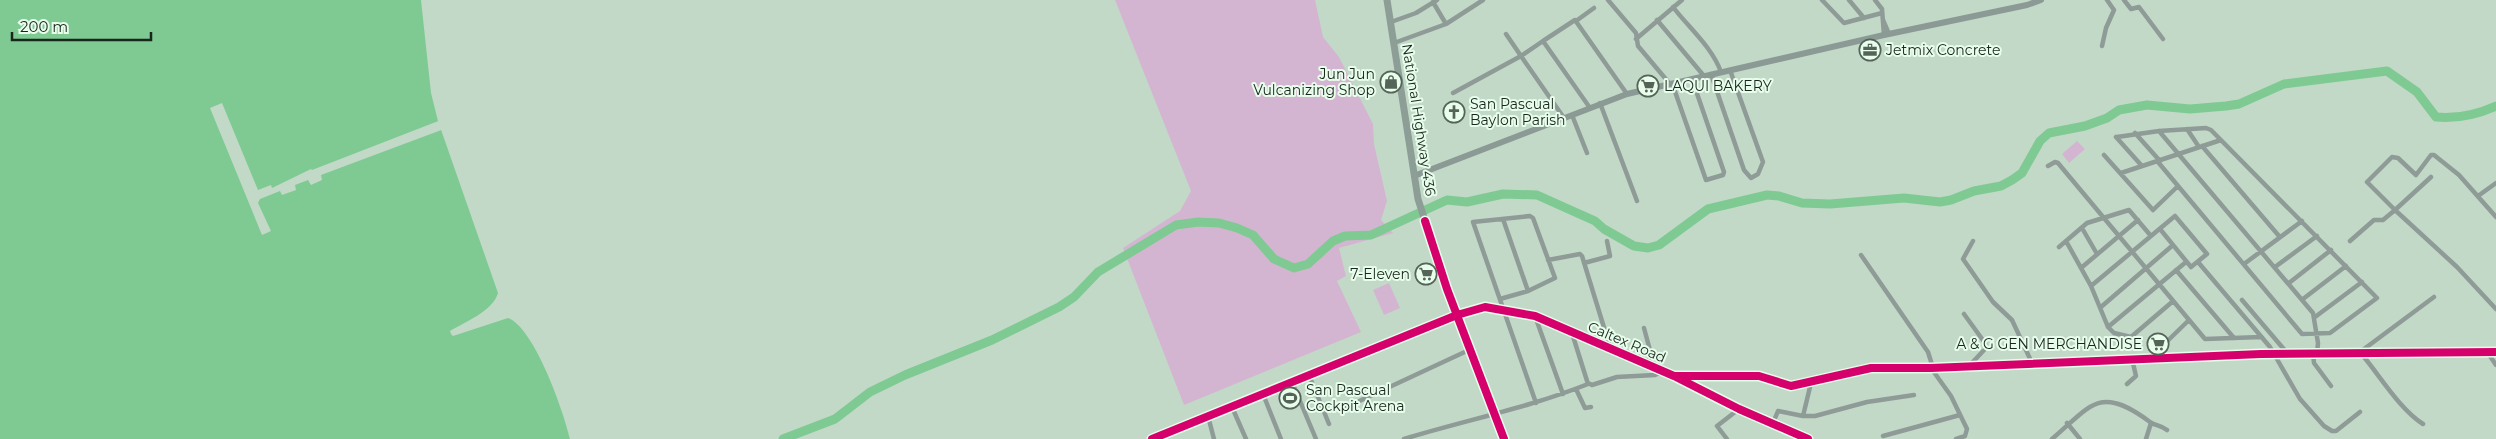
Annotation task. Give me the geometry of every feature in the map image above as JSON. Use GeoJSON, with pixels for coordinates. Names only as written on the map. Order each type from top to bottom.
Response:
{"type":"FeatureCollection","features":[{"type":"Feature","properties":{"kind":"main road","name":"National Highway 436"},"geometry":{"type":"LineString","coordinates":[[1387,0],[1418,200],[1457,315],[1504,439]]}},
{"type":"Feature","properties":{"kind":"street"},"geometry":{"type":"LineString","coordinates":[[1394,44],[1446,24],[1483,0]]}},
{"type":"Feature","properties":{"kind":"street"},"geometry":{"type":"LineString","coordinates":[[1608,0],[1636,33],[1638,46],[1671,83],[1706,180],[1724,174],[1692,79]]}},
{"type":"Feature","properties":{"kind":"street"},"geometry":{"type":"LineString","coordinates":[[1636,38],[1682,0]]}},
{"type":"Feature","properties":{"kind":"street"},"geometry":{"type":"LineString","coordinates":[[1822,0],[1844,23],[1882,13]]}},
{"type":"Feature","properties":{"kind":"street"},"geometry":{"type":"LineString","coordinates":[[1849,0],[1864,18]]}},
{"type":"Feature","properties":{"kind":"street"},"geometry":{"type":"LineString","coordinates":[[1875,0],[1882,13],[1886,34]]}},
{"type":"Feature","properties":{"kind":"street"},"geometry":{"type":"LineString","coordinates":[[1414,176],[1627,94],[1886,34],[2027,5],[2041,0]]}},
{"type":"Feature","properties":{"kind":"street"},"geometry":{"type":"LineString","coordinates":[[2102,46],[2106,28],[2114,10],[2106,0]]}},
{"type":"Feature","properties":{"kind":"street"},"geometry":{"type":"LineString","coordinates":[[2124,0],[2131,9],[2139,7],[2163,39]]}},
{"type":"Feature","properties":{"kind":"street"},"geometry":{"type":"LineString","coordinates":[[1391,22],[1416,13],[1435,1],[1446,24]]}},
{"type":"Feature","properties":{"kind":"street"},"geometry":{"type":"LineString","coordinates":[[1673,7],[1700,37],[1718,63],[1721,72]]}},
{"type":"Feature","properties":{"kind":"street"},"geometry":{"type":"LineString","coordinates":[[1453,93],[1521,56],[1573,20],[1576,21],[1594,8]]}},
{"type":"Feature","properties":{"kind":"street"},"geometry":{"type":"LineString","coordinates":[[1657,20],[1704,76]]}},
{"type":"Feature","properties":{"kind":"street"},"geometry":{"type":"LineString","coordinates":[[1576,21],[1627,94]]}},
{"type":"Feature","properties":{"kind":"street"},"geometry":{"type":"LineString","coordinates":[[1506,34],[1564,118]]}},
{"type":"Feature","properties":{"kind":"street"},"geometry":{"type":"LineString","coordinates":[[1543,41],[1590,108]]}},
{"type":"Feature","properties":{"kind":"street"},"geometry":{"type":"LineString","coordinates":[[1711,74],[1744,170],[1750,178],[1758,174],[1762,162],[1730,70]]}},
{"type":"Feature","properties":{"kind":"street"},"geometry":{"type":"LineString","coordinates":[[1600,103],[1637,201]]}},
{"type":"Feature","properties":{"kind":"street"},"geometry":{"type":"LineString","coordinates":[[1572,115],[1587,153]]}},
{"type":"Feature","properties":{"kind":"street"},"geometry":{"type":"LineString","coordinates":[[2136,133],[2178,187],[2302,334],[2330,333],[2377,298],[2221,140],[2206,128],[2136,133],[2116,136],[2142,166]]}},
{"type":"Feature","properties":{"kind":"street"},"geometry":{"type":"LineString","coordinates":[[2186,129],[2279,236]]}},
{"type":"Feature","properties":{"kind":"street"},"geometry":{"type":"LineString","coordinates":[[2159,131],[2303,300],[2315,317],[2317,333],[2314,363],[2331,386]]}},
{"type":"Feature","properties":{"kind":"street"},"geometry":{"type":"LineString","coordinates":[[2121,173],[2221,140]]}},
{"type":"Feature","properties":{"kind":"street"},"geometry":{"type":"LineString","coordinates":[[2104,154],[2153,210],[2178,187]]}},
{"type":"Feature","properties":{"kind":"street"},"geometry":{"type":"LineString","coordinates":[[2496,218],[2459,175],[2434,155],[2431,155],[2416,175],[2398,158],[2392,157],[2367,182],[2457,266],[2496,309]]}},
{"type":"Feature","properties":{"kind":"street"},"geometry":{"type":"LineString","coordinates":[[2048,166],[2055,162],[2058,164],[2188,321],[2208,340],[2261,338]]}},
{"type":"Feature","properties":{"kind":"street"},"geometry":{"type":"LineString","coordinates":[[2350,241],[2374,220],[2383,220],[2431,177]]}},
{"type":"Feature","properties":{"kind":"street"},"geometry":{"type":"LineString","coordinates":[[2478,196],[2496,183]]}},
{"type":"Feature","properties":{"kind":"street"},"geometry":{"type":"LineString","coordinates":[[2059,247],[2087,223],[2128,210],[2151,236]]}},
{"type":"Feature","properties":{"kind":"street"},"geometry":{"type":"LineString","coordinates":[[1500,299],[1528,291],[1554,280],[1555,276],[1533,218],[1528,215],[1473,222],[1536,403]]}},
{"type":"Feature","properties":{"kind":"street"},"geometry":{"type":"LineString","coordinates":[[2091,286],[2175,216],[2206,254],[2191,267],[2160,229]]}},
{"type":"Feature","properties":{"kind":"street"},"geometry":{"type":"LineString","coordinates":[[1503,218],[1528,291]]}},
{"type":"Feature","properties":{"kind":"street"},"geometry":{"type":"LineString","coordinates":[[2081,268],[2138,220]]}},
{"type":"Feature","properties":{"kind":"street"},"geometry":{"type":"LineString","coordinates":[[2244,264],[2279,236],[2302,221]]}},
{"type":"Feature","properties":{"kind":"street"},"geometry":{"type":"LineString","coordinates":[[2082,228],[2097,254]]}},
{"type":"Feature","properties":{"kind":"street"},"geometry":{"type":"LineString","coordinates":[[2275,267],[2317,236]]}},
{"type":"Feature","properties":{"kind":"street"},"geometry":{"type":"LineString","coordinates":[[1584,264],[1610,256],[1607,241]]}},
{"type":"Feature","properties":{"kind":"street"},"geometry":{"type":"LineString","coordinates":[[1974,241],[1963,259],[1993,302],[2012,320],[2032,363]]}},
{"type":"Feature","properties":{"kind":"street"},"geometry":{"type":"LineString","coordinates":[[2066,241],[2091,286],[2108,327],[2114,333],[2128,338],[2172,302]]}},
{"type":"Feature","properties":{"kind":"street"},"geometry":{"type":"LineString","coordinates":[[2100,307],[2172,245]]}},
{"type":"Feature","properties":{"kind":"street"},"geometry":{"type":"LineString","coordinates":[[2288,283],[2331,250]]}},
{"type":"Feature","properties":{"kind":"street"},"geometry":{"type":"LineString","coordinates":[[1548,260],[1580,254],[1610,347]]}},
{"type":"Feature","properties":{"kind":"street"},"geometry":{"type":"LineString","coordinates":[[1861,255],[1928,352],[1932,368],[1967,429],[1966,437],[1956,439]]}},
{"type":"Feature","properties":{"kind":"street"},"geometry":{"type":"LineString","coordinates":[[2108,327],[2186,262]]}},
{"type":"Feature","properties":{"kind":"street"},"geometry":{"type":"LineString","coordinates":[[2198,262],[2274,354],[2300,399],[2332,431],[2336,431],[2360,412]]}},
{"type":"Feature","properties":{"kind":"street"},"geometry":{"type":"LineString","coordinates":[[2303,300],[2346,266]]}},
{"type":"Feature","properties":{"kind":"street"},"geometry":{"type":"LineString","coordinates":[[2176,270],[2234,338]]}},
{"type":"Feature","properties":{"kind":"street"},"geometry":{"type":"LineString","coordinates":[[2315,317],[2362,282]]}},
{"type":"Feature","properties":{"kind":"street"},"geometry":{"type":"LineString","coordinates":[[2361,353],[2434,296]]}},
{"type":"Feature","properties":{"kind":"street"},"geometry":{"type":"LineString","coordinates":[[2242,300],[2288,354]]}},
{"type":"Feature","properties":{"kind":"street","name":"Caltex Road"},"geometry":{"type":"LineString","coordinates":[[1457,315],[1485,308],[1504,309],[1535,316],[1664,371],[1739,409],[1808,439]]}},
{"type":"Feature","properties":{"kind":"street"},"geometry":{"type":"LineString","coordinates":[[1964,314],[1985,343],[1984,349],[1970,365]]}},
{"type":"Feature","properties":{"kind":"street"},"geometry":{"type":"LineString","coordinates":[[1152,439],[1457,315]]}},
{"type":"Feature","properties":{"kind":"street"},"geometry":{"type":"LineString","coordinates":[[1535,316],[1563,394]]}},
{"type":"Feature","properties":{"kind":"street"},"geometry":{"type":"LineString","coordinates":[[2150,358],[2188,321]]}},
{"type":"Feature","properties":{"kind":"street"},"geometry":{"type":"LineString","coordinates":[[1644,328],[1651,354],[1647,364]]}},
{"type":"Feature","properties":{"kind":"street"},"geometry":{"type":"LineString","coordinates":[[1572,332],[1588,383]]}},
{"type":"Feature","properties":{"kind":"street"},"geometry":{"type":"LineString","coordinates":[[1340,410],[1470,350]]}},
{"type":"Feature","properties":{"kind":"street"},"geometry":{"type":"LineString","coordinates":[[1674,376],[1759,376],[1791,386],[1871,368],[1932,368],[2274,354],[2496,352]]}},
{"type":"Feature","properties":{"kind":"street"},"geometry":{"type":"LineString","coordinates":[[2361,353],[2404,407],[2415,419],[2424,424]]}},
{"type":"Feature","properties":{"kind":"street"},"geometry":{"type":"LineString","coordinates":[[2488,353],[2496,365]]}},
{"type":"Feature","properties":{"kind":"street"},"geometry":{"type":"LineString","coordinates":[[2127,384],[2136,376],[2132,359]]}},
{"type":"Feature","properties":{"kind":"street"},"geometry":{"type":"LineString","coordinates":[[1404,439],[1446,426],[1495,416],[1563,394],[1588,383],[1592,385],[1617,377],[1655,376],[1664,371]]}},
{"type":"Feature","properties":{"kind":"street"},"geometry":{"type":"LineString","coordinates":[[1309,375],[1329,424]]}},
{"type":"Feature","properties":{"kind":"street"},"geometry":{"type":"LineString","coordinates":[[1292,382],[1316,439]]}},
{"type":"Feature","properties":{"kind":"street"},"geometry":{"type":"LineString","coordinates":[[1803,416],[1810,387]]}},
{"type":"Feature","properties":{"kind":"street"},"geometry":{"type":"LineString","coordinates":[[1576,389],[1585,408],[1592,407]]}},
{"type":"Feature","properties":{"kind":"street"},"geometry":{"type":"LineString","coordinates":[[1263,394],[1280,439]]}},
{"type":"Feature","properties":{"kind":"street"},"geometry":{"type":"LineString","coordinates":[[1773,424],[1778,412],[1803,416],[1914,395]]}},
{"type":"Feature","properties":{"kind":"street"},"geometry":{"type":"LineString","coordinates":[[2052,439],[2078,413],[2097,402],[2122,404],[2151,423],[2160,425],[2167,430]]}},
{"type":"Feature","properties":{"kind":"street"},"geometry":{"type":"LineString","coordinates":[[1232,407],[1246,439]]}},
{"type":"Feature","properties":{"kind":"street"},"geometry":{"type":"LineString","coordinates":[[1727,439],[1717,426],[1739,409]]}},
{"type":"Feature","properties":{"kind":"street"},"geometry":{"type":"LineString","coordinates":[[1883,436],[1960,414]]}},
{"type":"Feature","properties":{"kind":"street"},"geometry":{"type":"LineString","coordinates":[[1208,416],[1214,439]]}},
{"type":"Feature","properties":{"kind":"street"},"geometry":{"type":"LineString","coordinates":[[2067,423],[2080,439]]}},
{"type":"Feature","properties":{"kind":"street"},"geometry":{"type":"LineString","coordinates":[[2146,439],[2151,423]]}},
{"type":"Feature","properties":{"kind":"shaded area"},"geometry":{"type":"Polygon","coordinates":[[[0,0],[421,0],[431,93],[438,121],[498,293],[485,311],[450,331],[451,334],[453,336],[508,318],[518,325],[528,337],[537,353],[555,391],[570,439],[0,439],[0,0]]]}},
{"type":"Feature","properties":{"kind":"shaded area"},"geometry":{"type":"Polygon","coordinates":[[[1115,0],[1315,0],[1323,37],[1339,57],[1373,124],[1374,144],[1387,201],[1381,220],[1393,233],[1339,248],[1346,276],[1337,281],[1361,332],[1184,405],[1123,248],[1180,211],[1191,191],[1115,0]]]}},
{"type":"Feature","properties":{"kind":"shaded area"},"geometry":{"type":"Polygon","coordinates":[[[2077,141],[2085,149],[2069,163],[2062,154],[2077,141]]]}},
{"type":"Feature","properties":{"kind":"shaded area"},"geometry":{"type":"Polygon","coordinates":[[[1389,283],[1400,308],[1384,315],[1373,290],[1389,283]]]}},
{"type":"Feature","properties":{"kind":"pier"},"geometry":{"type":"Polygon","coordinates":[[[222,103],[258,190],[271,185],[272,188],[311,169],[441,120],[444,129],[321,175],[322,180],[311,185],[308,180],[295,185],[296,190],[282,195],[280,191],[260,199],[258,203],[271,231],[262,235],[210,108],[222,103]]]}},
{"type":"Feature","properties":{"kind":"waterway"},"geometry":{"type":"LineString","coordinates":[[783,439],[835,419],[870,392],[905,375],[992,340],[1059,307],[1074,297],[1098,272],[1176,225],[1198,222],[1219,223],[1237,228],[1253,235],[1274,259],[1294,268],[1308,264],[1333,241],[1345,236],[1371,235],[1447,200],[1467,202],[1503,194],[1537,195],[1595,221],[1604,229],[1634,246],[1648,248],[1659,245],[1708,209],[1767,195],[1779,196],[1802,203],[1830,204],[1904,198],[1940,202],[1974,191],[2001,186],[2022,173],[2040,141],[2049,133],[2085,126],[2107,118],[2119,110],[2147,105],[2190,109],[2226,106],[2239,104],[2284,84],[2387,71],[2417,92],[2436,117],[2467,116],[2496,106]]}},
{"type":"Feature","properties":{"kind":"cycle path"},"geometry":{"type":"LineString","coordinates":[[1425,221],[1447,289],[1504,439]]}},
{"type":"Feature","properties":{"kind":"cycle path"},"geometry":{"type":"LineString","coordinates":[[1152,439],[1457,315],[1485,307],[1535,316],[1674,376],[1739,409],[1808,439]]}},
{"type":"Feature","properties":{"kind":"cycle path"},"geometry":{"type":"LineString","coordinates":[[1674,376],[1759,376],[1791,386],[1871,368],[1931,368],[2261,354],[2496,352]]}},
{"type":"Feature","properties":{"kind":"place","name":"Jetmix Concrete"},"geometry":{"type":"Point","coordinates":[1870,50]}},
{"type":"Feature","properties":{"kind":"place","name":"Jun Jun Vulcanizing Shop"},"geometry":{"type":"Point","coordinates":[1391,82]}},
{"type":"Feature","properties":{"kind":"place","name":"LAQUI BAKERY"},"geometry":{"type":"Point","coordinates":[1648,86]}},
{"type":"Feature","properties":{"kind":"place","name":"San Pascual Baylon Parish"},"geometry":{"type":"Point","coordinates":[1454,112]}},
{"type":"Feature","properties":{"kind":"place","name":"7-Eleven"},"geometry":{"type":"Point","coordinates":[1426,274]}},
{"type":"Feature","properties":{"kind":"place","name":"A & G GEN MERCHANDISE"},"geometry":{"type":"Point","coordinates":[2158,344]}},
{"type":"Feature","properties":{"kind":"place","name":"San Pascual Cockpit Arena"},"geometry":{"type":"Point","coordinates":[1290,398]}}]}
